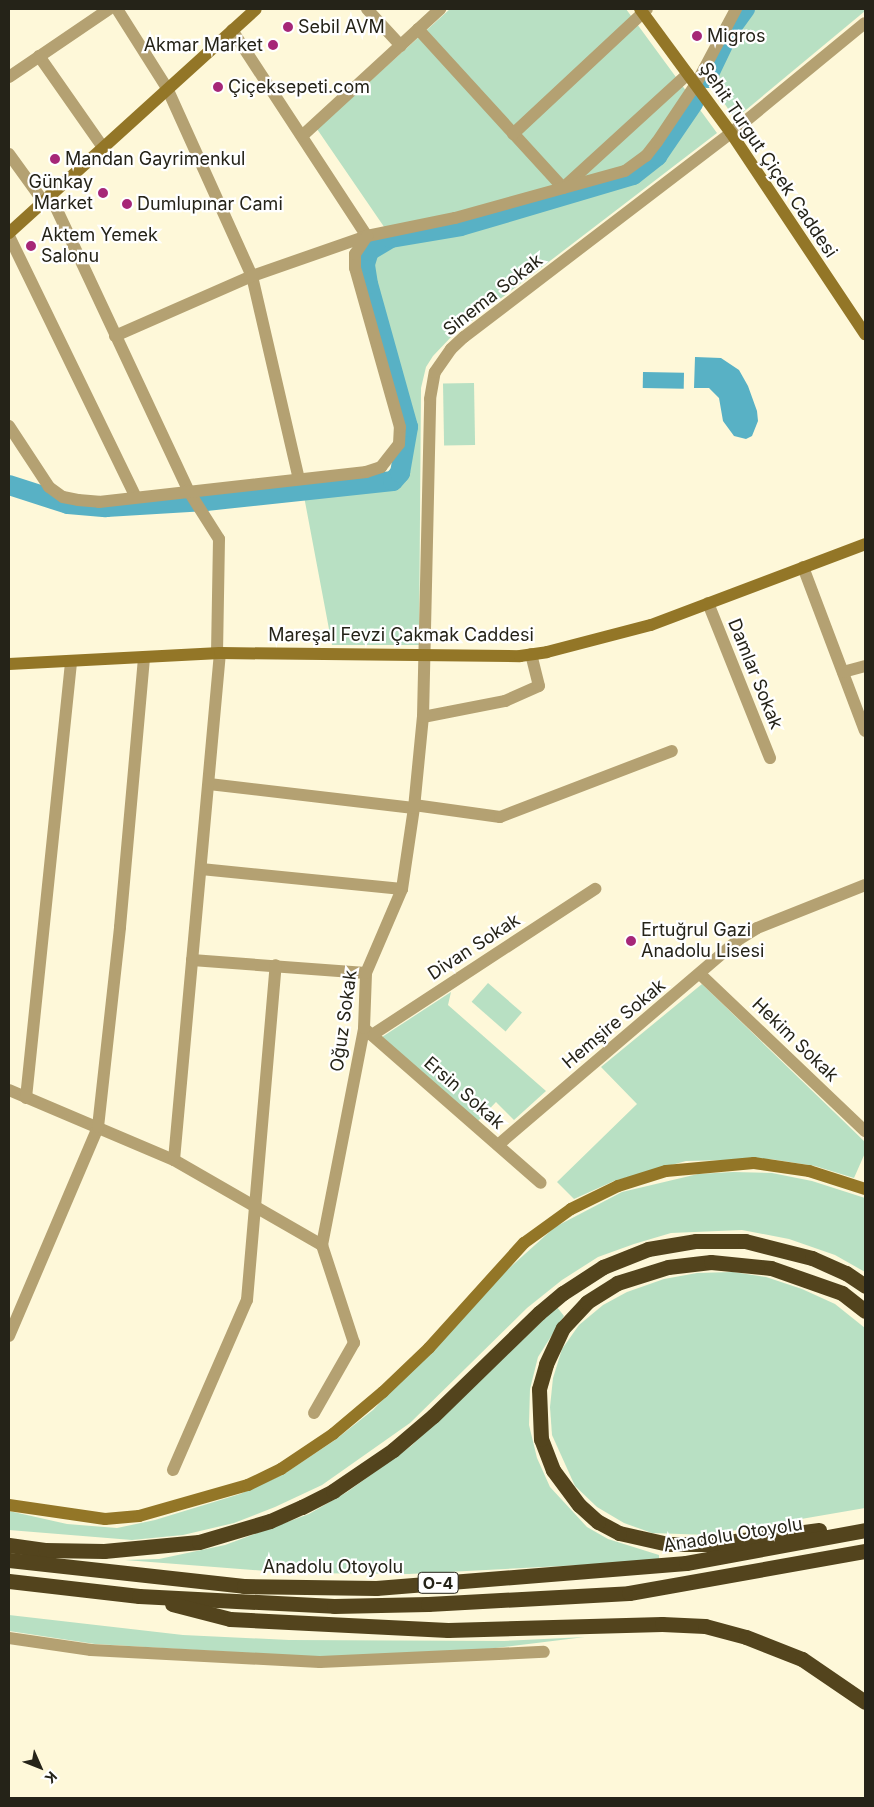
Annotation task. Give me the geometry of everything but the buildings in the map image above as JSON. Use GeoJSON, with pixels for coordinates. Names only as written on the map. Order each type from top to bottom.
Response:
{"type":"FeatureCollection","features":[{"type":"Feature","properties":{"kind":"highway"},"geometry":{"type":"LineString","coordinates":[[9,1545],[45,1550],[104,1551],[191,1543],[234,1533],[302,1507],[333,1491],[393,1450],[433,1416],[539,1312],[563,1293],[603,1267],[648,1249],[696,1241],[745,1241],[812,1258],[846,1273],[865,1286]]}},
{"type":"Feature","properties":{"kind":"highway"},"geometry":{"type":"LineString","coordinates":[[865,1311],[842,1294],[798,1275],[771,1268],[710,1262],[668,1267],[617,1283],[587,1302],[563,1328],[546,1364],[539,1389],[541,1439],[553,1470],[579,1505],[598,1522],[619,1533],[668,1544],[711,1544],[865,1526]]}},
{"type":"Feature","properties":{"kind":"highway","name":"Anadolu Otoyolu"},"geometry":{"type":"LineString","coordinates":[[9,1560],[244,1586],[376,1588],[686,1563],[865,1530]]}},
{"type":"Feature","properties":{"kind":"highway","name":"Anadolu Otoyolu"},"geometry":{"type":"LineString","coordinates":[[9,1581],[139,1596],[334,1606],[560,1598],[677,1586],[865,1552]]}},
{"type":"Feature","properties":{"kind":"highway"},"geometry":{"type":"LineString","coordinates":[[139,1596],[230,1619],[267,1621],[448,1630],[662,1624],[705,1626],[746,1636],[802,1659],[865,1702]]}},
{"type":"Feature","properties":{"kind":"street"},"geometry":{"type":"LineString","coordinates":[[9,77],[109,9]]}},
{"type":"Feature","properties":{"kind":"street"},"geometry":{"type":"LineString","coordinates":[[117,9],[167,88],[252,276],[299,479]]}},
{"type":"Feature","properties":{"kind":"street"},"geometry":{"type":"LineString","coordinates":[[136,498],[9,234],[102,146],[256,9]]}},
{"type":"Feature","properties":{"kind":"street"},"geometry":{"type":"LineString","coordinates":[[367,9],[401,46]]}},
{"type":"Feature","properties":{"kind":"street"},"geometry":{"type":"LineString","coordinates":[[302,136],[440,9]]}},
{"type":"Feature","properties":{"kind":"street"},"geometry":{"type":"LineString","coordinates":[[115,336],[252,276],[367,236],[456,218],[604,178],[637,164],[657,142],[692,79],[736,9]]}},
{"type":"Feature","properties":{"kind":"street"},"geometry":{"type":"LineString","coordinates":[[513,134],[643,10]]}},
{"type":"Feature","properties":{"kind":"street","name":"Şehit Turgut Çiçek Caddesi"},"geometry":{"type":"LineString","coordinates":[[643,10],[731,133],[865,334]]}},
{"type":"Feature","properties":{"kind":"street","name":"Sinema Sokak"},"geometry":{"type":"LineString","coordinates":[[424,654],[430,399],[431,384],[441,361],[464,337],[731,133],[865,23]]}},
{"type":"Feature","properties":{"kind":"street"},"geometry":{"type":"LineString","coordinates":[[418,29],[563,188]]}},
{"type":"Feature","properties":{"kind":"street"},"geometry":{"type":"LineString","coordinates":[[232,30],[367,236]]}},
{"type":"Feature","properties":{"kind":"street"},"geometry":{"type":"LineString","coordinates":[[39,56],[102,146]]}},
{"type":"Feature","properties":{"kind":"street"},"geometry":{"type":"LineString","coordinates":[[563,188],[692,79]]}},
{"type":"Feature","properties":{"kind":"street"},"geometry":{"type":"LineString","coordinates":[[9,154],[46,198],[115,336],[188,490],[219,539],[219,653],[209,784],[174,1160]]}},
{"type":"Feature","properties":{"kind":"street"},"geometry":{"type":"LineString","coordinates":[[9,426],[44,481],[56,493],[78,500],[136,498],[188,490],[366,472],[381,467],[399,444],[400,427],[355,268],[356,254],[367,236]]}},
{"type":"Feature","properties":{"kind":"street","name":"Mareşal Fevzi Çakmak Caddesi"},"geometry":{"type":"LineString","coordinates":[[9,664],[144,659],[219,653],[531,654],[623,634],[708,604],[865,544]]}},
{"type":"Feature","properties":{"kind":"street"},"geometry":{"type":"LineString","coordinates":[[803,567],[865,730]]}},
{"type":"Feature","properties":{"kind":"street","name":"Damlar Sokak"},"geometry":{"type":"LineString","coordinates":[[708,604],[770,758]]}},
{"type":"Feature","properties":{"kind":"street","name":"Oğuz Sokak"},"geometry":{"type":"LineString","coordinates":[[314,1413],[354,1343],[322,1245],[368,1032],[366,973],[402,889],[414,806],[423,717],[424,654]]}},
{"type":"Feature","properties":{"kind":"street"},"geometry":{"type":"LineString","coordinates":[[423,717],[505,701],[539,686],[531,654]]}},
{"type":"Feature","properties":{"kind":"street"},"geometry":{"type":"LineString","coordinates":[[9,1336],[98,1127],[144,659]]}},
{"type":"Feature","properties":{"kind":"street"},"geometry":{"type":"LineString","coordinates":[[26,1098],[71,661]]}},
{"type":"Feature","properties":{"kind":"street"},"geometry":{"type":"LineString","coordinates":[[844,672],[865,666]]}},
{"type":"Feature","properties":{"kind":"street"},"geometry":{"type":"LineString","coordinates":[[209,784],[500,817],[672,751]]}},
{"type":"Feature","properties":{"kind":"street"},"geometry":{"type":"LineString","coordinates":[[201,869],[402,889]]}},
{"type":"Feature","properties":{"kind":"street","name":"Hemşire Sokak"},"geometry":{"type":"LineString","coordinates":[[498,1146],[700,974],[757,928],[865,885]]}},
{"type":"Feature","properties":{"kind":"street","name":"Divan Sokak"},"geometry":{"type":"LineString","coordinates":[[368,1032],[595,889]]}},
{"type":"Feature","properties":{"kind":"street"},"geometry":{"type":"LineString","coordinates":[[192,960],[366,973]]}},
{"type":"Feature","properties":{"kind":"street"},"geometry":{"type":"LineString","coordinates":[[173,1470],[247,1300],[276,965]]}},
{"type":"Feature","properties":{"kind":"street","name":"Hekim Sokak"},"geometry":{"type":"LineString","coordinates":[[700,974],[865,1131]]}},
{"type":"Feature","properties":{"kind":"street","name":"Ersin Sokak"},"geometry":{"type":"LineString","coordinates":[[368,1032],[541,1183]]}},
{"type":"Feature","properties":{"kind":"street"},"geometry":{"type":"LineString","coordinates":[[9,1090],[174,1160],[322,1245]]}},
{"type":"Feature","properties":{"kind":"street"},"geometry":{"type":"LineString","coordinates":[[9,1505],[87,1518],[139,1516],[248,1485],[281,1468],[334,1434],[383,1392],[429,1348],[524,1243],[570,1209],[618,1186],[666,1171],[754,1163],[809,1171],[865,1188]]}},
{"type":"Feature","properties":{"kind":"street"},"geometry":{"type":"LineString","coordinates":[[9,1638],[91,1650],[320,1662],[544,1652]]}},
{"type":"Feature","properties":{"kind":"green space"},"geometry":{"type":"Polygon","coordinates":[[[450,9],[626,9],[717,133],[452,336],[433,356],[426,367],[421,388],[419,645],[332,645],[303,491],[393,481],[400,473],[408,436],[406,415],[365,264],[365,257],[374,245],[391,237],[317,129],[450,9]]]}},
{"type":"Feature","properties":{"kind":"green space"},"geometry":{"type":"Polygon","coordinates":[[[745,9],[865,9],[865,11],[735,119],[707,78],[731,28],[745,9]]]}},
{"type":"Feature","properties":{"kind":"green space"},"geometry":{"type":"Polygon","coordinates":[[[474,383],[475,445],[444,446],[443,384],[474,383]]]}},
{"type":"Feature","properties":{"kind":"green space"},"geometry":{"type":"Polygon","coordinates":[[[488,983],[522,1013],[506,1031],[472,1002],[488,983]]]}},
{"type":"Feature","properties":{"kind":"green space"},"geometry":{"type":"Polygon","coordinates":[[[702,984],[865,1142],[865,1153],[854,1178],[815,1166],[770,1159],[686,1161],[614,1181],[574,1199],[557,1182],[637,1104],[601,1067],[702,984]]]}},
{"type":"Feature","properties":{"kind":"green space"},"geometry":{"type":"Polygon","coordinates":[[[451,992],[448,1005],[546,1091],[514,1120],[496,1102],[478,1121],[382,1037],[451,992]]]}},
{"type":"Feature","properties":{"kind":"green space"},"geometry":{"type":"Polygon","coordinates":[[[733,1172],[772,1173],[812,1181],[865,1198],[865,1272],[835,1255],[789,1239],[742,1230],[671,1233],[634,1244],[598,1257],[562,1280],[527,1308],[410,1423],[322,1485],[275,1507],[234,1523],[183,1535],[132,1540],[9,1530],[9,1511],[67,1524],[117,1528],[155,1520],[240,1494],[284,1474],[335,1440],[373,1410],[495,1281],[555,1227],[622,1192],[698,1174],[733,1172]]]}},
{"type":"Feature","properties":{"kind":"green space"},"geometry":{"type":"Polygon","coordinates":[[[733,1272],[766,1277],[802,1289],[835,1304],[865,1328],[865,1508],[708,1535],[652,1533],[624,1523],[597,1507],[575,1486],[552,1435],[550,1407],[553,1378],[562,1349],[579,1325],[603,1305],[627,1292],[664,1279],[697,1273],[733,1272]]]}},
{"type":"Feature","properties":{"kind":"green space"},"geometry":{"type":"Polygon","coordinates":[[[557,1307],[564,1316],[538,1357],[530,1389],[529,1425],[537,1458],[550,1487],[587,1527],[608,1539],[659,1555],[659,1561],[409,1574],[291,1573],[125,1560],[159,1559],[225,1545],[309,1514],[347,1492],[411,1446],[557,1307]]]}},
{"type":"Feature","properties":{"kind":"green space"},"geometry":{"type":"Polygon","coordinates":[[[9,1615],[183,1635],[289,1640],[504,1641],[585,1637],[479,1650],[361,1657],[300,1656],[95,1644],[9,1631],[9,1615]]]}},
{"type":"Feature","properties":{"kind":"water"},"geometry":{"type":"Polygon","coordinates":[[[695,357],[721,358],[739,370],[748,386],[757,411],[758,421],[752,436],[746,439],[734,436],[723,421],[719,398],[709,388],[694,388],[695,357]]]}},
{"type":"Feature","properties":{"kind":"water"},"geometry":{"type":"Polygon","coordinates":[[[643,372],[684,373],[684,389],[643,388],[643,372]]]}},
{"type":"Feature","properties":{"kind":"waterway"},"geometry":{"type":"LineString","coordinates":[[707,78],[731,28],[745,9]]}},
{"type":"Feature","properties":{"kind":"waterway"},"geometry":{"type":"LineString","coordinates":[[9,485],[68,504],[106,507],[206,501],[393,481],[400,473],[408,427],[368,284],[365,264],[369,251],[391,238],[461,226],[633,175],[657,156],[694,102]]}},
{"type":"Feature","properties":{"kind":"place","name":"Sebil AVM"},"geometry":{"type":"Point","coordinates":[288,27]}},
{"type":"Feature","properties":{"kind":"place","name":"Migros"},"geometry":{"type":"Point","coordinates":[697,36]}},
{"type":"Feature","properties":{"kind":"place","name":"Akmar Market"},"geometry":{"type":"Point","coordinates":[273,45]}},
{"type":"Feature","properties":{"kind":"place","name":"Çiçeksepeti.com"},"geometry":{"type":"Point","coordinates":[218,87]}},
{"type":"Feature","properties":{"kind":"place","name":"Mandan Gayrimenkul"},"geometry":{"type":"Point","coordinates":[55,159]}},
{"type":"Feature","properties":{"kind":"place","name":"Günkay Market"},"geometry":{"type":"Point","coordinates":[103,193]}},
{"type":"Feature","properties":{"kind":"place","name":"Dumlupınar Cami"},"geometry":{"type":"Point","coordinates":[127,204]}},
{"type":"Feature","properties":{"kind":"place","name":"Aktem Yemek Salonu"},"geometry":{"type":"Point","coordinates":[31,246]}},
{"type":"Feature","properties":{"kind":"place","name":"Ertuğrul Gazi Anadolu Lisesi"},"geometry":{"type":"Point","coordinates":[631,941]}}]}
